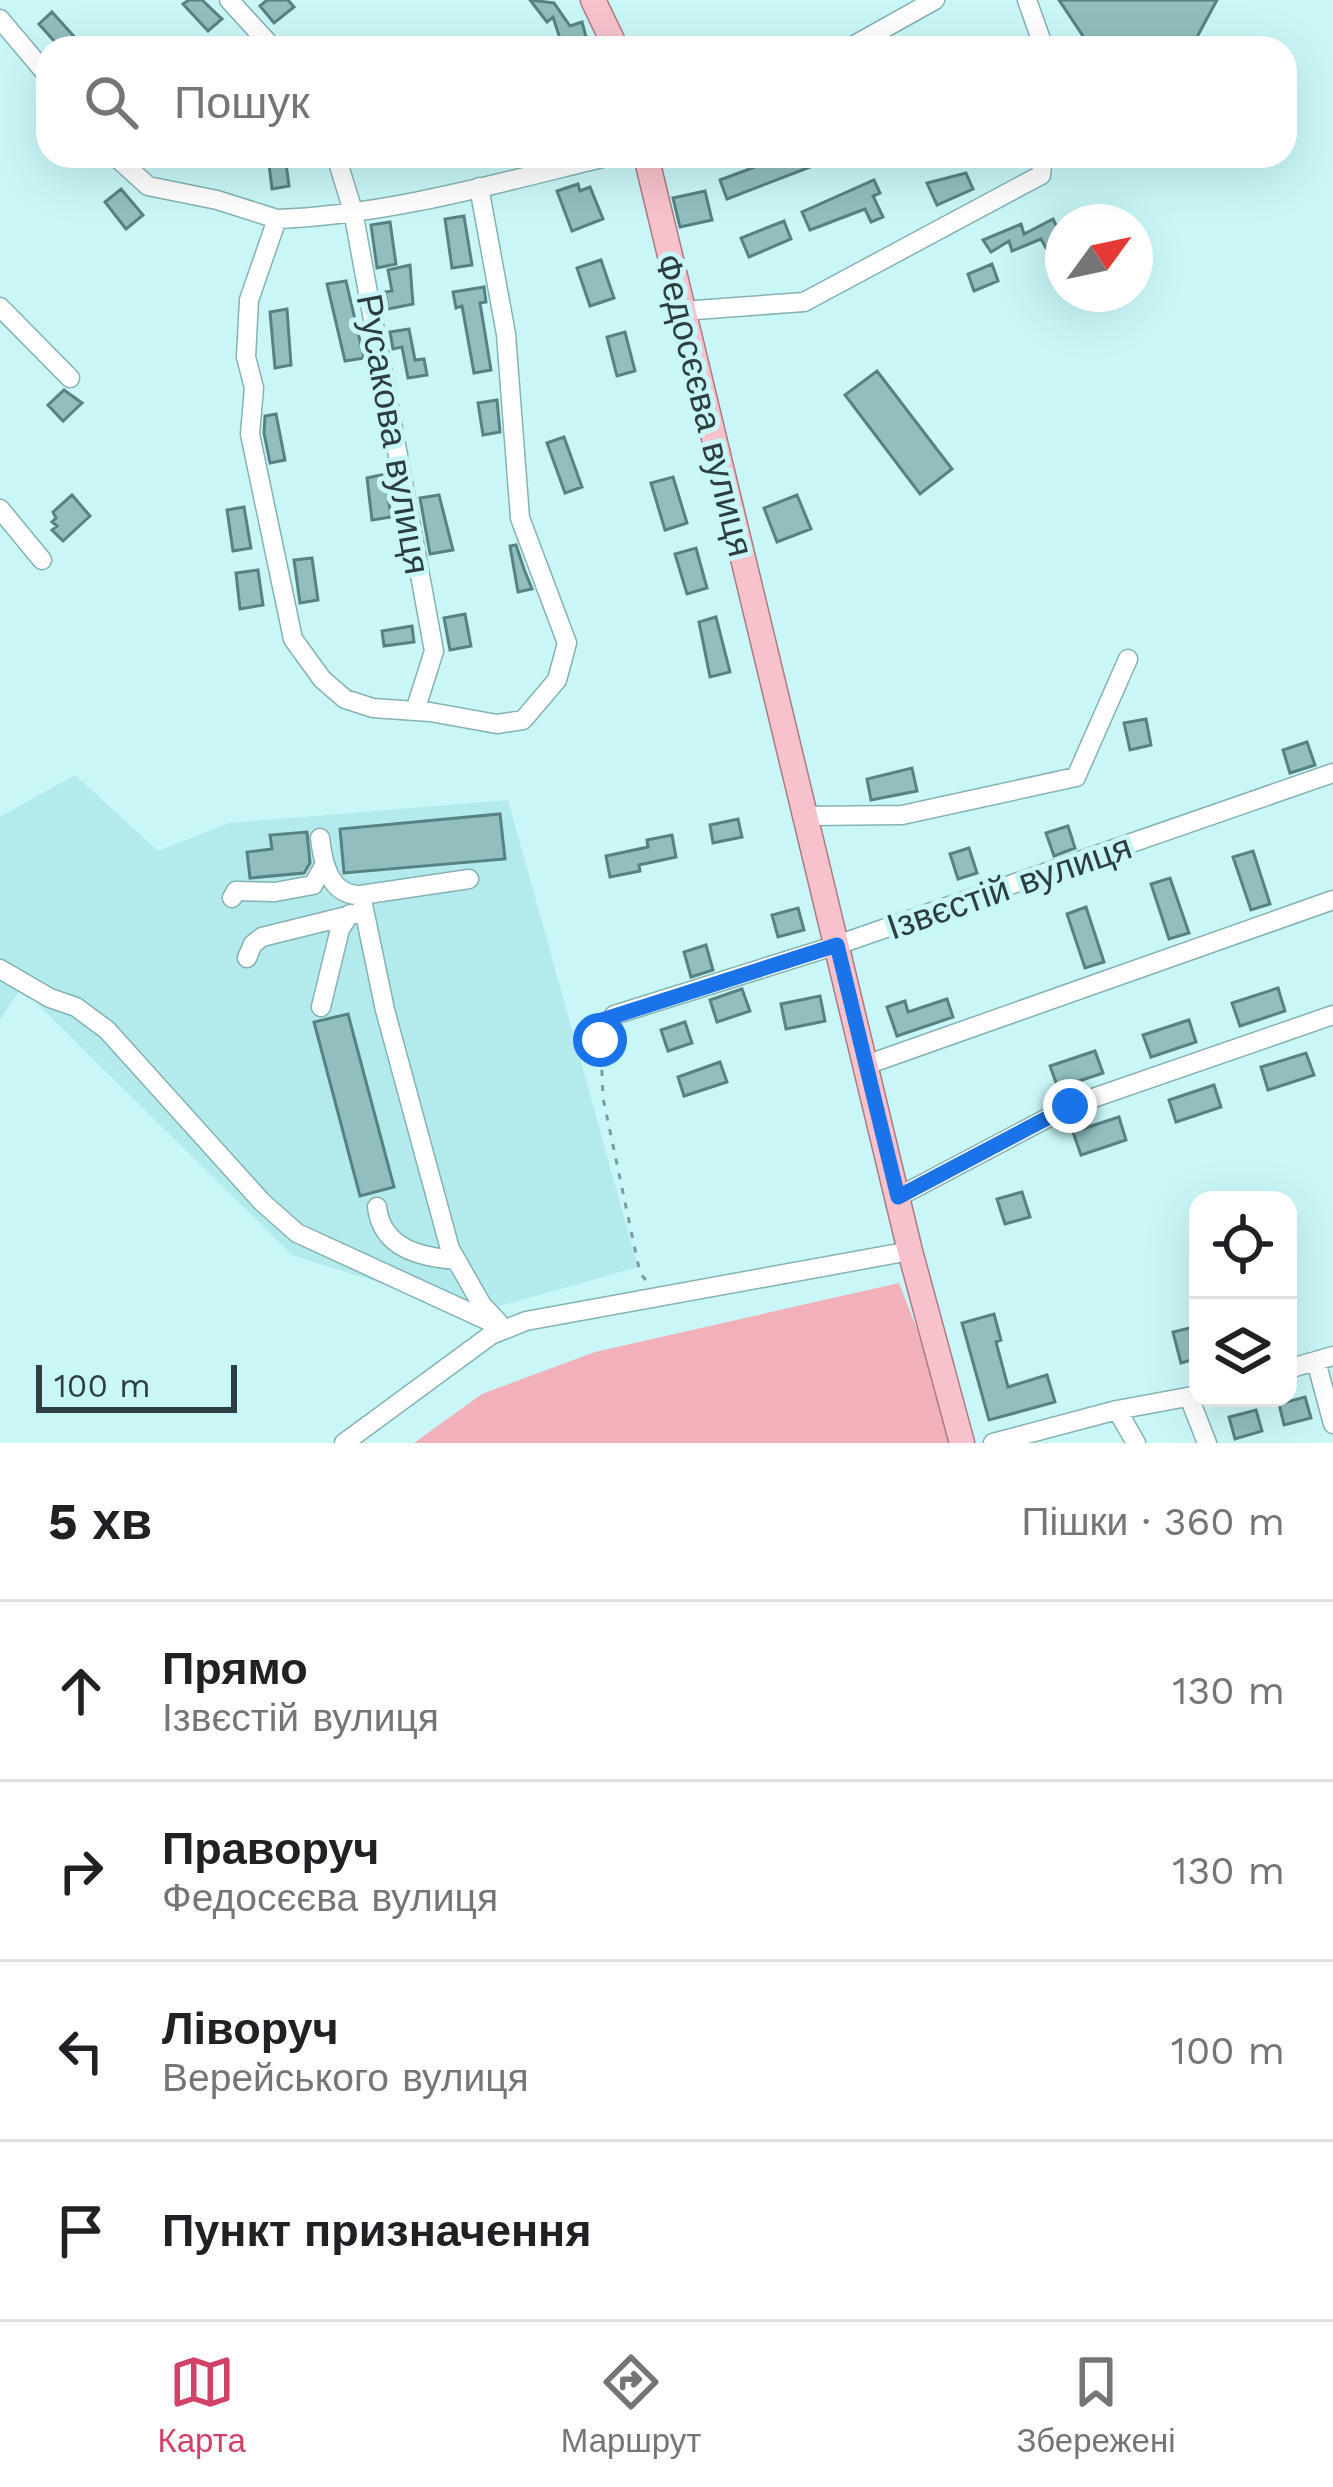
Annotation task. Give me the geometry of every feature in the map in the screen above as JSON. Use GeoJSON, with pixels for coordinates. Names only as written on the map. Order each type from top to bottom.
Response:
{"type":"FeatureCollection","features":[{"type":"Feature","properties":{"kind":"main road"},"geometry":{"type":"LineString","coordinates":[[593,0],[610,36]]}},
{"type":"Feature","properties":{"kind":"main road","name":"Федосєєва вулиця"},"geometry":{"type":"LineString","coordinates":[[649,168],[806,816]]}},
{"type":"Feature","properties":{"kind":"main road"},"geometry":{"type":"LineString","coordinates":[[806,816],[910,1250],[962,1443]]}},
{"type":"Feature","properties":{"kind":"street"},"geometry":{"type":"LineString","coordinates":[[230,0],[262,36]]}},
{"type":"Feature","properties":{"kind":"street"},"geometry":{"type":"LineString","coordinates":[[870,36],[935,0]]}},
{"type":"Feature","properties":{"kind":"street"},"geometry":{"type":"LineString","coordinates":[[1027,0],[1040,36]]}},
{"type":"Feature","properties":{"kind":"street"},"geometry":{"type":"LineString","coordinates":[[0,20],[36,62]]}},
{"type":"Feature","properties":{"kind":"street"},"geometry":{"type":"LineString","coordinates":[[128,168],[148,186],[277,219],[353,211],[559,168]]}},
{"type":"Feature","properties":{"kind":"street","name":"Русакова вулиця"},"geometry":{"type":"LineString","coordinates":[[340,168],[353,211],[434,651],[416,711]]}},
{"type":"Feature","properties":{"kind":"street"},"geometry":{"type":"LineString","coordinates":[[682,311],[804,302],[1041,175],[1042,168]]}},
{"type":"Feature","properties":{"kind":"street"},"geometry":{"type":"LineString","coordinates":[[277,219],[249,300],[246,357],[254,388],[250,434],[293,640],[322,679],[345,699],[373,708],[497,724],[523,720],[557,680],[567,643],[520,518],[506,334],[479,187]]}},
{"type":"Feature","properties":{"kind":"street"},"geometry":{"type":"LineString","coordinates":[[0,307],[70,378]]}},
{"type":"Feature","properties":{"kind":"street"},"geometry":{"type":"LineString","coordinates":[[0,509],[42,560]]}},
{"type":"Feature","properties":{"kind":"street"},"geometry":{"type":"LineString","coordinates":[[806,816],[902,815],[1076,777],[1128,659]]}},
{"type":"Feature","properties":{"kind":"street","name":"Ізвєстій вулиця"},"geometry":{"type":"LineString","coordinates":[[614,1015],[837,945],[1333,773]]}},
{"type":"Feature","properties":{"kind":"street"},"geometry":{"type":"LineString","coordinates":[[320,838],[338,890],[358,907],[408,1102],[456,1260],[482,1305],[506,1329]]}},
{"type":"Feature","properties":{"kind":"street"},"geometry":{"type":"LineString","coordinates":[[232,898],[236,891],[275,892],[313,885],[326,864]]}},
{"type":"Feature","properties":{"kind":"street"},"geometry":{"type":"LineString","coordinates":[[247,958],[262,937],[469,879]]}},
{"type":"Feature","properties":{"kind":"street"},"geometry":{"type":"LineString","coordinates":[[866,1065],[1333,900]]}},
{"type":"Feature","properties":{"kind":"street"},"geometry":{"type":"LineString","coordinates":[[321,1007],[340,929],[358,907]]}},
{"type":"Feature","properties":{"kind":"street"},"geometry":{"type":"LineString","coordinates":[[0,969],[76,1007],[107,1030],[262,1202],[297,1233],[506,1329]]}},
{"type":"Feature","properties":{"kind":"street"},"geometry":{"type":"LineString","coordinates":[[898,1197],[1070,1106],[1333,1015]]}},
{"type":"Feature","properties":{"kind":"street"},"geometry":{"type":"LineString","coordinates":[[377,1207],[378,1217],[397,1244],[421,1257],[456,1260]]}},
{"type":"Feature","properties":{"kind":"street"},"geometry":{"type":"LineString","coordinates":[[344,1443],[491,1335],[526,1321],[910,1250]]}},
{"type":"Feature","properties":{"kind":"street"},"geometry":{"type":"LineString","coordinates":[[1324,1359],[1333,1424]]}},
{"type":"Feature","properties":{"kind":"street"},"geometry":{"type":"LineString","coordinates":[[993,1443],[1117,1410],[1189,1397]]}},
{"type":"Feature","properties":{"kind":"street"},"geometry":{"type":"LineString","coordinates":[[1197,1407],[1208,1443]]}},
{"type":"Feature","properties":{"kind":"street"},"geometry":{"type":"LineString","coordinates":[[1117,1410],[1136,1443]]}},
{"type":"Feature","properties":{"kind":"path"},"geometry":{"type":"LineString","coordinates":[[614,1015],[599,1021],[603,1098],[640,1273],[657,1297]]}},
{"type":"Feature","properties":{"kind":"shaded area"},"geometry":{"type":"Polygon","coordinates":[[[75,775],[158,851],[229,823],[508,800],[638,1267],[475,1313],[292,1255],[21,988],[0,1020],[0,817],[75,775]]]}},
{"type":"Feature","properties":{"kind":"shaded area"},"geometry":{"type":"Polygon","coordinates":[[[899,1283],[961,1443],[414,1443],[482,1394],[595,1352],[899,1283]]]}},
{"type":"Feature","properties":{"kind":"building"},"geometry":{"type":"Polygon","coordinates":[[[202,0],[222,19],[208,31],[183,4],[202,0]]]}},
{"type":"Feature","properties":{"kind":"building"},"geometry":{"type":"Polygon","coordinates":[[[267,0],[288,0],[294,7],[274,23],[260,6],[267,0]]]}},
{"type":"Feature","properties":{"kind":"building"},"geometry":{"type":"Polygon","coordinates":[[[530,0],[554,3],[570,26],[582,22],[586,36],[559,36],[553,17],[547,22],[530,0]]]}},
{"type":"Feature","properties":{"kind":"building"},"geometry":{"type":"Polygon","coordinates":[[[1059,0],[1217,0],[1198,36],[1083,36],[1059,0]]]}},
{"type":"Feature","properties":{"kind":"building"},"geometry":{"type":"Polygon","coordinates":[[[52,12],[74,36],[50,36],[39,24],[52,12]]]}},
{"type":"Feature","properties":{"kind":"building"},"geometry":{"type":"Polygon","coordinates":[[[269,168],[287,168],[289,186],[272,189],[269,168]]]}},
{"type":"Feature","properties":{"kind":"building"},"geometry":{"type":"Polygon","coordinates":[[[752,168],[807,168],[727,199],[720,180],[752,168]]]}},
{"type":"Feature","properties":{"kind":"building"},"geometry":{"type":"Polygon","coordinates":[[[966,173],[973,189],[937,205],[927,183],[966,173]]]}},
{"type":"Feature","properties":{"kind":"building"},"geometry":{"type":"Polygon","coordinates":[[[874,180],[880,193],[873,196],[883,217],[871,222],[865,209],[810,230],[802,212],[874,180]]]}},
{"type":"Feature","properties":{"kind":"building"},"geometry":{"type":"Polygon","coordinates":[[[578,184],[580,191],[590,187],[603,219],[572,231],[557,191],[578,184]]]}},
{"type":"Feature","properties":{"kind":"building"},"geometry":{"type":"Polygon","coordinates":[[[121,189],[143,215],[126,229],[105,202],[121,189]]]}},
{"type":"Feature","properties":{"kind":"building"},"geometry":{"type":"Polygon","coordinates":[[[705,191],[712,220],[680,227],[673,198],[705,191]]]}},
{"type":"Feature","properties":{"kind":"building"},"geometry":{"type":"Polygon","coordinates":[[[464,216],[472,265],[452,268],[445,219],[464,216]]]}},
{"type":"Feature","properties":{"kind":"building"},"geometry":{"type":"Polygon","coordinates":[[[784,221],[791,239],[749,257],[741,238],[784,221]]]}},
{"type":"Feature","properties":{"kind":"building"},"geometry":{"type":"Polygon","coordinates":[[[390,222],[396,264],[377,268],[371,225],[390,222]]]}},
{"type":"Feature","properties":{"kind":"building"},"geometry":{"type":"Polygon","coordinates":[[[1045,223],[1045,246],[1041,239],[1012,251],[1009,241],[991,252],[983,240],[1021,224],[1024,234],[1045,223]]]}},
{"type":"Feature","properties":{"kind":"building"},"geometry":{"type":"Polygon","coordinates":[[[601,260],[614,298],[590,306],[577,268],[601,260]]]}},
{"type":"Feature","properties":{"kind":"building"},"geometry":{"type":"Polygon","coordinates":[[[992,264],[998,281],[974,291],[968,274],[992,264]]]}},
{"type":"Feature","properties":{"kind":"building"},"geometry":{"type":"Polygon","coordinates":[[[410,265],[413,304],[388,309],[385,292],[392,291],[388,270],[410,265]]]}},
{"type":"Feature","properties":{"kind":"building"},"geometry":{"type":"Polygon","coordinates":[[[346,281],[364,358],[345,361],[327,284],[346,281]]]}},
{"type":"Feature","properties":{"kind":"building"},"geometry":{"type":"Polygon","coordinates":[[[484,287],[486,302],[480,303],[491,370],[474,373],[462,306],[456,308],[453,292],[484,287]]]}},
{"type":"Feature","properties":{"kind":"building"},"geometry":{"type":"Polygon","coordinates":[[[287,309],[291,365],[275,368],[270,312],[287,309]]]}},
{"type":"Feature","properties":{"kind":"building"},"geometry":{"type":"Polygon","coordinates":[[[409,329],[415,360],[424,359],[427,375],[408,378],[402,347],[393,349],[390,332],[409,329]]]}},
{"type":"Feature","properties":{"kind":"building"},"geometry":{"type":"Polygon","coordinates":[[[625,332],[635,371],[617,376],[607,337],[625,332]]]}},
{"type":"Feature","properties":{"kind":"building"},"geometry":{"type":"Polygon","coordinates":[[[877,371],[952,469],[920,494],[845,395],[877,371]]]}},
{"type":"Feature","properties":{"kind":"building"},"geometry":{"type":"Polygon","coordinates":[[[64,390],[82,403],[63,421],[48,405],[64,390]]]}},
{"type":"Feature","properties":{"kind":"building"},"geometry":{"type":"Polygon","coordinates":[[[497,400],[500,432],[483,435],[478,403],[497,400]]]}},
{"type":"Feature","properties":{"kind":"building"},"geometry":{"type":"Polygon","coordinates":[[[276,414],[285,460],[270,463],[265,416],[276,414]]]}},
{"type":"Feature","properties":{"kind":"building"},"geometry":{"type":"Polygon","coordinates":[[[564,437],[582,487],[565,493],[547,443],[564,437]]]}},
{"type":"Feature","properties":{"kind":"building"},"geometry":{"type":"Polygon","coordinates":[[[385,474],[391,517],[372,520],[367,478],[385,474]]]}},
{"type":"Feature","properties":{"kind":"building"},"geometry":{"type":"Polygon","coordinates":[[[673,477],[687,523],[665,530],[651,483],[673,477]]]}},
{"type":"Feature","properties":{"kind":"building"},"geometry":{"type":"Polygon","coordinates":[[[72,495],[90,516],[63,541],[52,530],[57,526],[52,522],[53,512],[72,495]]]}},
{"type":"Feature","properties":{"kind":"building"},"geometry":{"type":"Polygon","coordinates":[[[439,495],[453,550],[430,554],[420,498],[439,495]]]}},
{"type":"Feature","properties":{"kind":"building"},"geometry":{"type":"Polygon","coordinates":[[[797,495],[811,529],[777,542],[764,508],[797,495]]]}},
{"type":"Feature","properties":{"kind":"building"},"geometry":{"type":"Polygon","coordinates":[[[244,507],[251,548],[233,551],[227,510],[244,507]]]}},
{"type":"Feature","properties":{"kind":"building"},"geometry":{"type":"Polygon","coordinates":[[[516,545],[532,589],[518,592],[510,546],[516,545]]]}},
{"type":"Feature","properties":{"kind":"building"},"geometry":{"type":"Polygon","coordinates":[[[696,548],[707,588],[687,594],[675,554],[696,548]]]}},
{"type":"Feature","properties":{"kind":"building"},"geometry":{"type":"Polygon","coordinates":[[[312,558],[318,600],[300,603],[294,560],[312,558]]]}},
{"type":"Feature","properties":{"kind":"building"},"geometry":{"type":"Polygon","coordinates":[[[258,570],[263,605],[240,609],[236,573],[258,570]]]}},
{"type":"Feature","properties":{"kind":"building"},"geometry":{"type":"Polygon","coordinates":[[[465,614],[471,646],[450,650],[444,618],[465,614]]]}},
{"type":"Feature","properties":{"kind":"building"},"geometry":{"type":"Polygon","coordinates":[[[716,617],[730,672],[710,677],[699,622],[716,617]]]}},
{"type":"Feature","properties":{"kind":"building"},"geometry":{"type":"Polygon","coordinates":[[[412,626],[414,642],[384,646],[382,631],[412,626]]]}},
{"type":"Feature","properties":{"kind":"building"},"geometry":{"type":"Polygon","coordinates":[[[1146,719],[1151,745],[1130,750],[1124,723],[1146,719]]]}},
{"type":"Feature","properties":{"kind":"building"},"geometry":{"type":"Polygon","coordinates":[[[1307,742],[1315,765],[1290,773],[1283,750],[1307,742]]]}},
{"type":"Feature","properties":{"kind":"building"},"geometry":{"type":"Polygon","coordinates":[[[912,768],[917,791],[871,800],[867,779],[912,768]]]}},
{"type":"Feature","properties":{"kind":"building"},"geometry":{"type":"Polygon","coordinates":[[[500,814],[505,859],[344,873],[340,829],[500,814]]]}},
{"type":"Feature","properties":{"kind":"building"},"geometry":{"type":"Polygon","coordinates":[[[738,819],[742,837],[713,843],[710,825],[738,819]]]}},
{"type":"Feature","properties":{"kind":"building"},"geometry":{"type":"Polygon","coordinates":[[[1068,826],[1075,848],[1054,856],[1046,833],[1068,826]]]}},
{"type":"Feature","properties":{"kind":"building"},"geometry":{"type":"Polygon","coordinates":[[[307,832],[310,863],[304,873],[250,878],[247,852],[272,849],[270,835],[307,832]]]}},
{"type":"Feature","properties":{"kind":"building"},"geometry":{"type":"Polygon","coordinates":[[[672,835],[676,857],[610,877],[606,856],[648,847],[647,840],[672,835]]]}},
{"type":"Feature","properties":{"kind":"building"},"geometry":{"type":"Polygon","coordinates":[[[969,848],[977,873],[958,879],[950,854],[969,848]]]}},
{"type":"Feature","properties":{"kind":"building"},"geometry":{"type":"Polygon","coordinates":[[[1253,851],[1270,904],[1251,910],[1233,857],[1253,851]]]}},
{"type":"Feature","properties":{"kind":"building"},"geometry":{"type":"Polygon","coordinates":[[[1170,878],[1189,933],[1169,939],[1151,884],[1170,878]]]}},
{"type":"Feature","properties":{"kind":"building"},"geometry":{"type":"Polygon","coordinates":[[[1086,907],[1104,962],[1085,968],[1067,914],[1086,907]]]}},
{"type":"Feature","properties":{"kind":"building"},"geometry":{"type":"Polygon","coordinates":[[[798,908],[804,930],[778,937],[772,915],[798,908]]]}},
{"type":"Feature","properties":{"kind":"building"},"geometry":{"type":"Polygon","coordinates":[[[706,945],[713,970],[691,977],[684,952],[706,945]]]}},
{"type":"Feature","properties":{"kind":"building"},"geometry":{"type":"Polygon","coordinates":[[[1278,988],[1285,1011],[1240,1026],[1232,1003],[1278,988]]]}},
{"type":"Feature","properties":{"kind":"building"},"geometry":{"type":"Polygon","coordinates":[[[742,989],[750,1011],[717,1022],[710,1000],[742,989]]]}},
{"type":"Feature","properties":{"kind":"building"},"geometry":{"type":"Polygon","coordinates":[[[820,996],[825,1021],[786,1029],[781,1004],[820,996]]]}},
{"type":"Feature","properties":{"kind":"building"},"geometry":{"type":"Polygon","coordinates":[[[947,999],[953,1017],[897,1036],[887,1007],[905,1001],[908,1012],[947,999]]]}},
{"type":"Feature","properties":{"kind":"building"},"geometry":{"type":"Polygon","coordinates":[[[348,1014],[394,1187],[360,1196],[314,1022],[348,1014]]]}},
{"type":"Feature","properties":{"kind":"building"},"geometry":{"type":"Polygon","coordinates":[[[1189,1020],[1196,1042],[1151,1057],[1143,1035],[1189,1020]]]}},
{"type":"Feature","properties":{"kind":"building"},"geometry":{"type":"Polygon","coordinates":[[[685,1022],[692,1043],[668,1051],[661,1030],[685,1022]]]}},
{"type":"Feature","properties":{"kind":"building"},"geometry":{"type":"Polygon","coordinates":[[[1095,1051],[1103,1073],[1058,1088],[1050,1066],[1095,1051]]]}},
{"type":"Feature","properties":{"kind":"building"},"geometry":{"type":"Polygon","coordinates":[[[1306,1053],[1314,1075],[1268,1090],[1261,1067],[1306,1053]]]}},
{"type":"Feature","properties":{"kind":"building"},"geometry":{"type":"Polygon","coordinates":[[[720,1062],[727,1082],[684,1096],[678,1077],[720,1062]]]}},
{"type":"Feature","properties":{"kind":"building"},"geometry":{"type":"Polygon","coordinates":[[[1214,1085],[1221,1107],[1176,1122],[1169,1100],[1214,1085]]]}},
{"type":"Feature","properties":{"kind":"building"},"geometry":{"type":"Polygon","coordinates":[[[1119,1117],[1126,1140],[1081,1155],[1073,1132],[1119,1117]]]}},
{"type":"Feature","properties":{"kind":"building"},"geometry":{"type":"Polygon","coordinates":[[[1022,1192],[1030,1217],[1005,1224],[997,1199],[1022,1192]]]}},
{"type":"Feature","properties":{"kind":"building"},"geometry":{"type":"Polygon","coordinates":[[[994,1314],[1008,1387],[1047,1375],[1055,1402],[989,1420],[962,1323],[994,1314]]]}},
{"type":"Feature","properties":{"kind":"building"},"geometry":{"type":"Polygon","coordinates":[[[1189,1328],[1189,1361],[1181,1363],[1173,1332],[1189,1328]]]}},
{"type":"Feature","properties":{"kind":"building"},"geometry":{"type":"Polygon","coordinates":[[[1305,1397],[1311,1418],[1284,1425],[1280,1407],[1297,1407],[1297,1399],[1305,1397]]]}},
{"type":"Feature","properties":{"kind":"building"},"geometry":{"type":"Polygon","coordinates":[[[1256,1410],[1262,1431],[1235,1439],[1229,1417],[1256,1410]]]}},
{"type":"Feature","properties":{"kind":"route"},"geometry":{"type":"LineString","coordinates":[[600,1040],[599,1021],[837,945],[898,1197],[1070,1106]]}}]}
